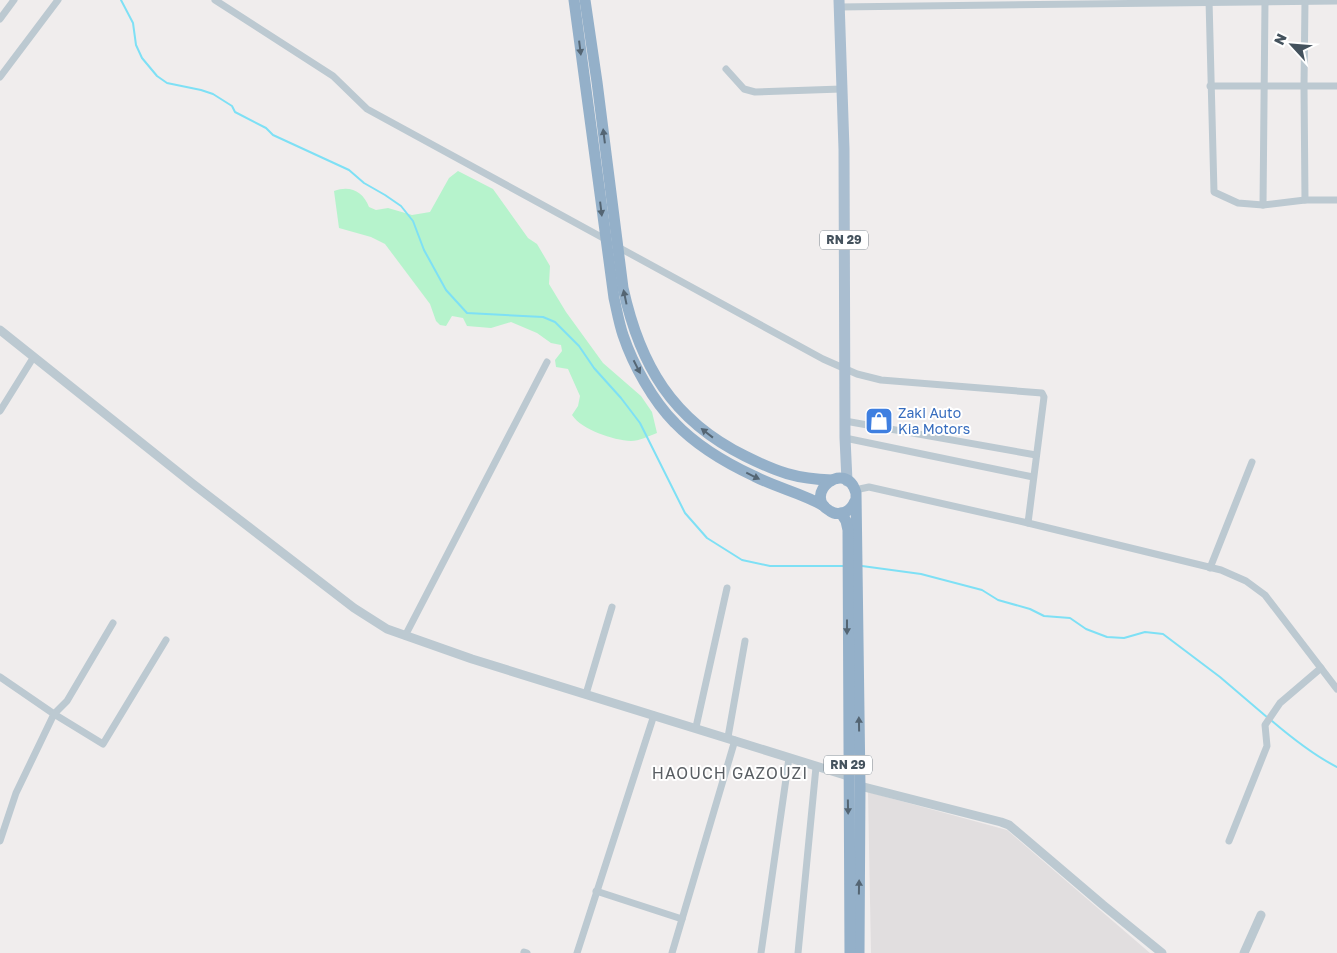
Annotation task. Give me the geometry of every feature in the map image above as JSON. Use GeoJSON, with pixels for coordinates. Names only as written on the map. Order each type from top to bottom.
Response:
{"type":"FeatureCollection","features":[{"type":"Feature","properties":{"kind":"highway"},"geometry":{"type":"LineString","coordinates":[[574,0],[614,298],[622,334],[640,373],[666,413],[676,424],[698,443],[731,464],[776,486],[810,498],[833,513],[841,513],[851,508],[852,490]]}},
{"type":"Feature","properties":{"kind":"highway"},"geometry":{"type":"LineString","coordinates":[[585,0],[623,288],[639,344],[668,395],[707,435],[727,447],[779,472],[797,477],[832,480],[840,478],[852,490],[852,558]]}},
{"type":"Feature","properties":{"kind":"highway"},"geometry":{"type":"LineString","coordinates":[[824,506],[821,499],[822,491],[826,484],[832,480]]}},
{"type":"Feature","properties":{"kind":"highway","name":"RN 29"},"geometry":{"type":"LineString","coordinates":[[841,513],[847,526],[852,558],[848,776],[850,953]]}},
{"type":"Feature","properties":{"kind":"highway"},"geometry":{"type":"LineString","coordinates":[[852,577],[860,786],[859,953]]}},
{"type":"Feature","properties":{"kind":"main road","name":"RN 29"},"geometry":{"type":"LineString","coordinates":[[839,3],[844,149],[845,438],[852,490]]}},
{"type":"Feature","properties":{"kind":"street"},"geometry":{"type":"LineString","coordinates":[[0,19],[14,0]]}},
{"type":"Feature","properties":{"kind":"street"},"geometry":{"type":"LineString","coordinates":[[0,77],[58,0]]}},
{"type":"Feature","properties":{"kind":"street"},"geometry":{"type":"LineString","coordinates":[[214,0],[333,76],[367,110],[605,239]]}},
{"type":"Feature","properties":{"kind":"street"},"geometry":{"type":"LineString","coordinates":[[1305,1],[1305,200]]}},
{"type":"Feature","properties":{"kind":"street"},"geometry":{"type":"LineString","coordinates":[[839,3],[1337,1]]}},
{"type":"Feature","properties":{"kind":"street"},"geometry":{"type":"LineString","coordinates":[[1209,2],[1214,192],[1238,203],[1263,205],[1305,200],[1337,200]]}},
{"type":"Feature","properties":{"kind":"street"},"geometry":{"type":"LineString","coordinates":[[1263,205],[1265,2]]}},
{"type":"Feature","properties":{"kind":"street"},"geometry":{"type":"LineString","coordinates":[[726,69],[744,89],[755,92],[841,89]]}},
{"type":"Feature","properties":{"kind":"street"},"geometry":{"type":"LineString","coordinates":[[1210,86],[1337,86]]}},
{"type":"Feature","properties":{"kind":"street"},"geometry":{"type":"LineString","coordinates":[[618,247],[845,370],[881,380],[1040,392],[1044,397],[1028,523]]}},
{"type":"Feature","properties":{"kind":"street"},"geometry":{"type":"LineString","coordinates":[[0,330],[193,484],[354,608],[387,629],[848,776]]}},
{"type":"Feature","properties":{"kind":"street"},"geometry":{"type":"LineString","coordinates":[[0,411],[33,358]]}},
{"type":"Feature","properties":{"kind":"street"},"geometry":{"type":"LineString","coordinates":[[405,636],[547,362]]}},
{"type":"Feature","properties":{"kind":"street"},"geometry":{"type":"LineString","coordinates":[[845,421],[1036,456]]}},
{"type":"Feature","properties":{"kind":"street"},"geometry":{"type":"LineString","coordinates":[[845,438],[1033,477]]}},
{"type":"Feature","properties":{"kind":"street"},"geometry":{"type":"LineString","coordinates":[[1210,568],[1252,462]]}},
{"type":"Feature","properties":{"kind":"street"},"geometry":{"type":"LineString","coordinates":[[852,490],[869,487],[1221,570],[1246,581],[1265,595],[1337,689]]}},
{"type":"Feature","properties":{"kind":"street"},"geometry":{"type":"LineString","coordinates":[[696,728],[727,588]]}},
{"type":"Feature","properties":{"kind":"street"},"geometry":{"type":"LineString","coordinates":[[586,694],[612,606]]}},
{"type":"Feature","properties":{"kind":"street"},"geometry":{"type":"LineString","coordinates":[[0,841],[16,793],[54,714],[67,701],[113,623]]}},
{"type":"Feature","properties":{"kind":"street"},"geometry":{"type":"LineString","coordinates":[[0,677],[54,714],[103,744],[166,640]]}},
{"type":"Feature","properties":{"kind":"street"},"geometry":{"type":"LineString","coordinates":[[672,953],[732,739],[745,640]]}},
{"type":"Feature","properties":{"kind":"street"},"geometry":{"type":"LineString","coordinates":[[1229,841],[1267,746],[1265,725],[1280,703],[1321,668]]}},
{"type":"Feature","properties":{"kind":"street"},"geometry":{"type":"LineString","coordinates":[[576,953],[654,715]]}},
{"type":"Feature","properties":{"kind":"street"},"geometry":{"type":"LineString","coordinates":[[761,953],[788,758]]}},
{"type":"Feature","properties":{"kind":"street"},"geometry":{"type":"LineString","coordinates":[[798,953],[816,767]]}},
{"type":"Feature","properties":{"kind":"street"},"geometry":{"type":"LineString","coordinates":[[860,786],[1004,823],[1162,953]]}},
{"type":"Feature","properties":{"kind":"street"},"geometry":{"type":"LineString","coordinates":[[596,892],[682,919]]}},
{"type":"Feature","properties":{"kind":"street"},"geometry":{"type":"LineString","coordinates":[[1244,953],[1261,915]]}},
{"type":"Feature","properties":{"kind":"shaded area"},"geometry":{"type":"Polygon","coordinates":[[[868,792],[1007,830],[1150,953],[871,953],[868,792]]]}},
{"type":"Feature","properties":{"kind":"green space"},"geometry":{"type":"Polygon","coordinates":[[[458,171],[493,189],[528,238],[537,244],[550,266],[549,284],[566,312],[603,363],[641,396],[652,412],[657,433],[631,441],[616,439],[590,430],[572,415],[578,406],[580,396],[568,369],[556,367],[555,360],[562,351],[561,345],[551,343],[537,333],[511,322],[491,328],[467,326],[463,318],[452,316],[446,326],[440,325],[436,321],[430,304],[385,244],[371,237],[339,228],[334,191],[351,189],[360,193],[369,207],[376,210],[388,208],[412,215],[430,212],[449,178],[458,171]]]}},
{"type":"Feature","properties":{"kind":"waterway"},"geometry":{"type":"LineString","coordinates":[[121,0],[133,23],[136,45],[142,58],[157,76],[167,83],[213,94],[232,106],[235,112],[266,128],[273,135],[349,170],[364,183],[401,206],[413,221],[424,250],[446,290],[467,313],[543,317],[555,322],[579,346],[594,368],[640,423],[685,513],[707,538],[742,560],[770,566],[844,566]]}},
{"type":"Feature","properties":{"kind":"waterway"},"geometry":{"type":"LineString","coordinates":[[862,566],[921,574],[982,590],[998,600],[1030,609],[1044,616],[1070,618],[1086,629],[1107,637],[1124,638],[1145,632],[1163,634],[1220,677],[1268,718]]}},
{"type":"Feature","properties":{"kind":"waterway"},"geometry":{"type":"LineString","coordinates":[[1272,721],[1311,752],[1337,767]]}},
{"type":"Feature","properties":{"kind":"place","name":"Zaki Auto Kia Motors"},"geometry":{"type":"Point","coordinates":[879,421]}},
{"type":"Feature","properties":{"kind":"district","name":"HAOUCH GAZOUZI"},"geometry":{"type":"Point","coordinates":[730,773]}}]}
